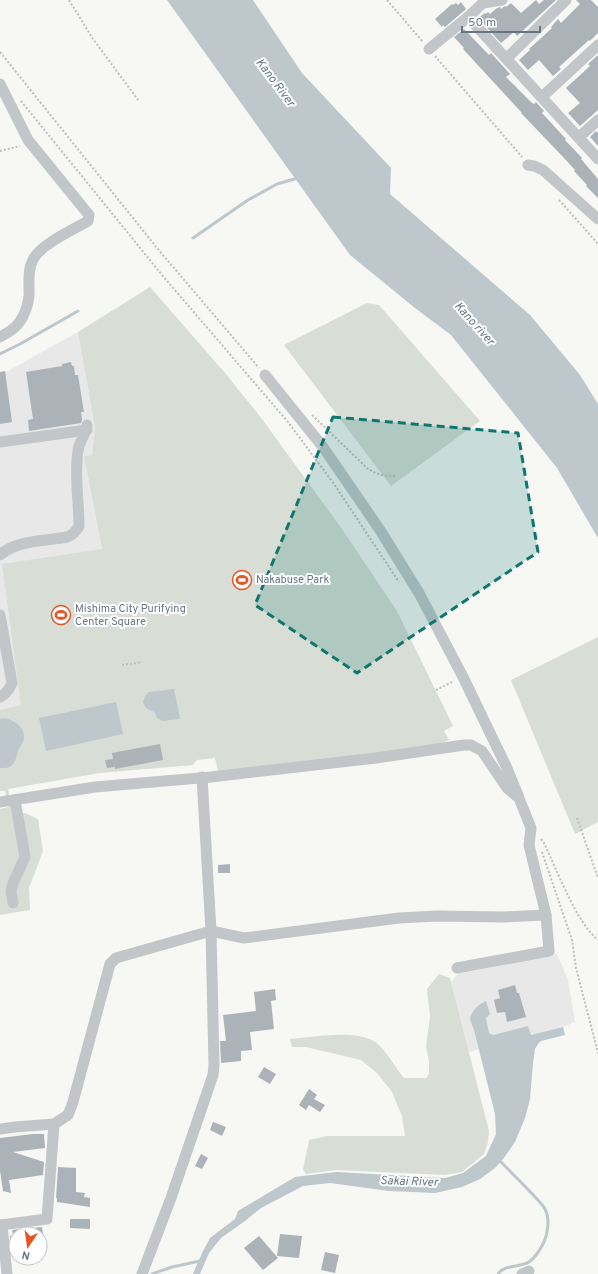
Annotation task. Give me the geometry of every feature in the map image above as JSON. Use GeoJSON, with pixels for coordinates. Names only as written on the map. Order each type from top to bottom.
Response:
{"type":"FeatureCollection","features":[{"type":"Feature","properties":{"kind":"street"},"geometry":{"type":"LineString","coordinates":[[429,49],[483,3],[502,0]]}},
{"type":"Feature","properties":{"kind":"street"},"geometry":{"type":"LineString","coordinates":[[507,58],[566,0]]}},
{"type":"Feature","properties":{"kind":"street"},"geometry":{"type":"LineString","coordinates":[[468,17],[598,159]]}},
{"type":"Feature","properties":{"kind":"street"},"geometry":{"type":"LineString","coordinates":[[542,97],[598,45]]}},
{"type":"Feature","properties":{"kind":"street"},"geometry":{"type":"LineString","coordinates":[[0,84],[28,140],[89,215],[88,221],[49,244],[35,256],[29,278],[29,299],[25,313],[20,324],[0,337]]}},
{"type":"Feature","properties":{"kind":"street"},"geometry":{"type":"LineString","coordinates":[[578,137],[598,120]]}},
{"type":"Feature","properties":{"kind":"street"},"geometry":{"type":"LineString","coordinates":[[528,165],[543,170],[598,219]]}},
{"type":"Feature","properties":{"kind":"street"},"geometry":{"type":"LineString","coordinates":[[265,375],[323,447],[380,530],[419,593],[463,677],[506,766],[531,828],[529,845],[546,915],[549,951],[457,968]]}},
{"type":"Feature","properties":{"kind":"street"},"geometry":{"type":"LineString","coordinates":[[0,442],[87,428],[78,450],[76,475],[79,526],[77,531],[73,535],[67,537],[20,544],[0,556]]}},
{"type":"Feature","properties":{"kind":"street"},"geometry":{"type":"LineString","coordinates":[[0,614],[12,683],[10,689],[5,695],[0,697]]}},
{"type":"Feature","properties":{"kind":"street"},"geometry":{"type":"LineString","coordinates":[[0,802],[95,787],[376,758],[464,745],[471,745],[482,752],[507,788],[519,798]]}},
{"type":"Feature","properties":{"kind":"street"},"geometry":{"type":"LineString","coordinates":[[142,1274],[171,1198],[213,1075],[211,931],[202,777]]}},
{"type":"Feature","properties":{"kind":"street"},"geometry":{"type":"LineString","coordinates":[[13,903],[11,891],[13,883],[25,857],[15,800]]}},
{"type":"Feature","properties":{"kind":"street"},"geometry":{"type":"LineString","coordinates":[[0,1129],[54,1124],[68,1115],[73,1102],[110,964],[116,958],[211,931],[244,938],[399,918],[437,916],[503,917],[546,915]]}},
{"type":"Feature","properties":{"kind":"street"},"geometry":{"type":"LineString","coordinates":[[7,1274],[1,1225],[47,1219],[54,1124]]}},
{"type":"Feature","properties":{"kind":"path"},"geometry":{"type":"LineString","coordinates":[[69,0],[93,39],[138,100]]}},
{"type":"Feature","properties":{"kind":"path"},"geometry":{"type":"LineString","coordinates":[[386,0],[528,165]]}},
{"type":"Feature","properties":{"kind":"path"},"geometry":{"type":"LineString","coordinates":[[0,52],[157,248],[265,375]]}},
{"type":"Feature","properties":{"kind":"path"},"geometry":{"type":"LineString","coordinates":[[18,96],[162,275],[288,422],[334,484],[401,584]]}},
{"type":"Feature","properties":{"kind":"path"},"geometry":{"type":"LineString","coordinates":[[0,151],[19,147],[28,140]]}},
{"type":"Feature","properties":{"kind":"path"},"geometry":{"type":"LineString","coordinates":[[559,200],[598,244]]}},
{"type":"Feature","properties":{"kind":"path"},"geometry":{"type":"LineString","coordinates":[[307,411],[367,468],[384,476],[396,476]]}},
{"type":"Feature","properties":{"kind":"path"},"geometry":{"type":"LineString","coordinates":[[122,665],[142,662]]}},
{"type":"Feature","properties":{"kind":"path"},"geometry":{"type":"LineString","coordinates":[[436,690],[463,677]]}},
{"type":"Feature","properties":{"kind":"path"},"geometry":{"type":"LineString","coordinates":[[452,682],[456,688]]}},
{"type":"Feature","properties":{"kind":"path"},"geometry":{"type":"LineString","coordinates":[[577,818],[598,878]]}},
{"type":"Feature","properties":{"kind":"path"},"geometry":{"type":"LineString","coordinates":[[531,828],[544,843],[576,911],[592,935],[598,940]]}},
{"type":"Feature","properties":{"kind":"path"},"geometry":{"type":"LineString","coordinates":[[540,847],[572,940],[576,968],[598,1053]]}},
{"type":"Feature","properties":{"kind":"highlighted area"},"geometry":{"type":"Polygon","coordinates":[[[333,417],[518,433],[538,552],[357,673],[255,605],[333,417]]]}},
{"type":"Feature","properties":{"kind":"shaded area","name":"Nakabuse Park"},"geometry":{"type":"Polygon","coordinates":[[[150,287],[225,373],[262,419],[342,529],[397,611],[453,726],[444,731],[449,740],[439,744],[317,761],[218,771],[215,758],[197,760],[193,765],[100,773],[8,789],[13,814],[25,813],[38,819],[43,851],[29,888],[30,910],[0,915],[0,809],[9,807],[5,791],[0,791],[0,710],[21,705],[2,564],[102,549],[84,456],[92,455],[95,428],[78,332],[150,287]]]}},
{"type":"Feature","properties":{"kind":"shaded area"},"geometry":{"type":"Polygon","coordinates":[[[367,303],[379,305],[480,421],[391,486],[284,345],[367,303]]]}},
{"type":"Feature","properties":{"kind":"shaded area"},"geometry":{"type":"Polygon","coordinates":[[[78,332],[95,428],[92,455],[84,456],[102,549],[125,684],[0,710],[0,374],[78,332]]]}},
{"type":"Feature","properties":{"kind":"shaded area"},"geometry":{"type":"Polygon","coordinates":[[[598,637],[598,822],[575,834],[511,680],[598,637]]]}},
{"type":"Feature","properties":{"kind":"shaded area"},"geometry":{"type":"Polygon","coordinates":[[[557,954],[568,980],[575,1022],[563,1027],[469,1052],[451,982],[458,974],[557,954]]]}},
{"type":"Feature","properties":{"kind":"shaded area"},"geometry":{"type":"Polygon","coordinates":[[[439,974],[450,978],[489,1131],[488,1142],[484,1154],[462,1172],[445,1175],[336,1170],[306,1174],[303,1170],[309,1140],[327,1136],[405,1136],[402,1116],[392,1092],[377,1073],[361,1060],[306,1047],[292,1047],[290,1039],[334,1035],[367,1038],[375,1042],[383,1049],[404,1078],[426,1078],[429,1074],[429,1061],[426,1046],[430,1017],[427,989],[439,974]]]}},
{"type":"Feature","properties":{"kind":"water"},"geometry":{"type":"Polygon","coordinates":[[[167,0],[253,0],[302,73],[391,168],[390,194],[530,315],[580,375],[598,404],[598,538],[557,468],[451,335],[350,255],[167,0]]]}},
{"type":"Feature","properties":{"kind":"water"},"geometry":{"type":"Polygon","coordinates":[[[174,689],[180,718],[163,721],[158,719],[154,712],[146,708],[143,702],[145,696],[149,692],[174,689]]]}},
{"type":"Feature","properties":{"kind":"water"},"geometry":{"type":"Polygon","coordinates":[[[116,702],[123,734],[46,751],[39,718],[116,702]]]}},
{"type":"Feature","properties":{"kind":"water"},"geometry":{"type":"Polygon","coordinates":[[[4,718],[20,726],[24,733],[24,737],[13,764],[5,768],[0,768],[0,719],[4,718]]]}},
{"type":"Feature","properties":{"kind":"water","name":"Sakai River"},"geometry":{"type":"Polygon","coordinates":[[[486,1001],[490,1014],[486,1018],[489,1033],[493,1035],[528,1026],[531,1035],[563,1027],[565,1035],[541,1041],[535,1049],[530,1099],[525,1118],[515,1142],[495,1168],[480,1179],[462,1187],[435,1193],[389,1191],[330,1183],[303,1186],[261,1208],[221,1238],[209,1253],[200,1274],[193,1274],[210,1238],[235,1219],[238,1211],[295,1177],[336,1172],[445,1178],[463,1173],[486,1156],[496,1134],[495,1114],[470,1019],[476,1008],[486,1001]]]}},
{"type":"Feature","properties":{"kind":"building"},"geometry":{"type":"Polygon","coordinates":[[[536,0],[539,4],[544,0],[556,0],[517,36],[514,32],[501,43],[478,18],[485,13],[486,14],[488,12],[490,14],[497,8],[500,7],[501,9],[511,3],[521,13],[536,0]]]}},
{"type":"Feature","properties":{"kind":"building"},"geometry":{"type":"Polygon","coordinates":[[[576,0],[591,0],[598,7],[598,33],[559,67],[561,69],[553,76],[539,60],[528,70],[519,60],[552,28],[551,27],[558,19],[561,23],[580,4],[576,0]]]}},
{"type":"Feature","properties":{"kind":"building"},"geometry":{"type":"Polygon","coordinates":[[[461,2],[466,9],[445,27],[443,25],[442,27],[435,19],[452,4],[453,5],[456,3],[458,5],[461,2]]]}},
{"type":"Feature","properties":{"kind":"building"},"geometry":{"type":"Polygon","coordinates":[[[464,29],[489,55],[491,53],[510,74],[506,77],[532,103],[534,104],[536,102],[544,111],[542,113],[582,158],[581,159],[598,179],[598,198],[586,186],[587,185],[574,171],[575,170],[463,49],[464,48],[454,37],[464,29]]]}},
{"type":"Feature","properties":{"kind":"building"},"geometry":{"type":"Polygon","coordinates":[[[598,55],[598,110],[580,126],[568,113],[580,103],[566,88],[590,66],[588,64],[598,55]]]}},
{"type":"Feature","properties":{"kind":"building"},"geometry":{"type":"Polygon","coordinates":[[[596,131],[598,133],[598,146],[590,137],[596,131]]]}},
{"type":"Feature","properties":{"kind":"building"},"geometry":{"type":"Polygon","coordinates":[[[71,362],[72,366],[74,366],[75,375],[78,375],[84,412],[81,412],[81,423],[29,431],[28,420],[33,419],[26,372],[62,366],[62,364],[71,362]]]}},
{"type":"Feature","properties":{"kind":"building"},"geometry":{"type":"Polygon","coordinates":[[[5,371],[12,422],[0,424],[0,372],[5,371]]]}},
{"type":"Feature","properties":{"kind":"building"},"geometry":{"type":"Polygon","coordinates":[[[160,744],[163,760],[115,769],[115,767],[107,768],[105,760],[113,759],[112,753],[160,744]]]}},
{"type":"Feature","properties":{"kind":"building"},"geometry":{"type":"Polygon","coordinates":[[[230,864],[230,873],[218,873],[218,865],[230,864]]]}},
{"type":"Feature","properties":{"kind":"building"},"geometry":{"type":"Polygon","coordinates":[[[515,985],[526,1017],[507,1022],[505,1012],[497,1013],[494,1000],[500,998],[498,990],[515,985]]]}},
{"type":"Feature","properties":{"kind":"building"},"geometry":{"type":"Polygon","coordinates":[[[275,989],[276,1000],[271,1001],[274,1029],[250,1032],[252,1050],[241,1051],[241,1061],[221,1063],[220,1041],[226,1041],[223,1015],[256,1011],[254,992],[275,989]]]}},
{"type":"Feature","properties":{"kind":"building"},"geometry":{"type":"Polygon","coordinates":[[[264,1067],[276,1074],[270,1084],[258,1077],[264,1067]]]}},
{"type":"Feature","properties":{"kind":"building"},"geometry":{"type":"Polygon","coordinates":[[[309,1089],[317,1095],[314,1099],[325,1105],[320,1112],[309,1105],[306,1110],[299,1105],[309,1089]]]}},
{"type":"Feature","properties":{"kind":"building"},"geometry":{"type":"Polygon","coordinates":[[[213,1122],[226,1127],[222,1136],[210,1130],[213,1122]]]}},
{"type":"Feature","properties":{"kind":"building"},"geometry":{"type":"Polygon","coordinates":[[[44,1134],[45,1148],[13,1152],[44,1162],[43,1175],[9,1180],[11,1193],[3,1191],[0,1171],[0,1138],[44,1134]]]}},
{"type":"Feature","properties":{"kind":"building"},"geometry":{"type":"Polygon","coordinates":[[[201,1154],[208,1158],[202,1169],[195,1166],[201,1154]]]}},
{"type":"Feature","properties":{"kind":"building"},"geometry":{"type":"Polygon","coordinates":[[[58,1167],[76,1168],[76,1192],[85,1193],[84,1197],[90,1198],[90,1207],[57,1202],[58,1167]]]}},
{"type":"Feature","properties":{"kind":"building"},"geometry":{"type":"Polygon","coordinates":[[[70,1219],[90,1219],[90,1229],[70,1228],[70,1219]]]}},
{"type":"Feature","properties":{"kind":"building"},"geometry":{"type":"Polygon","coordinates":[[[280,1234],[302,1236],[299,1258],[277,1256],[280,1234]]]}},
{"type":"Feature","properties":{"kind":"building"},"geometry":{"type":"Polygon","coordinates":[[[259,1236],[278,1258],[263,1270],[244,1248],[259,1236]]]}},
{"type":"Feature","properties":{"kind":"building"},"geometry":{"type":"Polygon","coordinates":[[[325,1252],[339,1255],[335,1273],[321,1270],[325,1252]]]}},
{"type":"Feature","properties":{"kind":"waterway"},"geometry":{"type":"LineString","coordinates":[[193,238],[248,200],[277,184],[298,178]]}},
{"type":"Feature","properties":{"kind":"waterway"},"geometry":{"type":"LineString","coordinates":[[0,354],[78,311]]}},
{"type":"Feature","properties":{"kind":"waterway"},"geometry":{"type":"LineString","coordinates":[[497,1160],[501,1162],[543,1206],[547,1213],[548,1221],[547,1234],[544,1242],[534,1258],[525,1264],[508,1267],[498,1274]]}},
{"type":"Feature","properties":{"kind":"waterway"},"geometry":{"type":"LineString","coordinates":[[152,1274],[172,1267],[200,1261]]}},
{"type":"Feature","properties":{"kind":"place","name":"Nakabuse Park"},"geometry":{"type":"Point","coordinates":[242,580]}},
{"type":"Feature","properties":{"kind":"place","name":"Mishima City Purifying Center Square"},"geometry":{"type":"Point","coordinates":[61,615]}},
{"type":"Feature","properties":{"kind":"water label","name":"Kano River"},"geometry":{"type":"Point","coordinates":[275,83]}},
{"type":"Feature","properties":{"kind":"water label","name":"Kano river"},"geometry":{"type":"Point","coordinates":[474,324]}}]}
